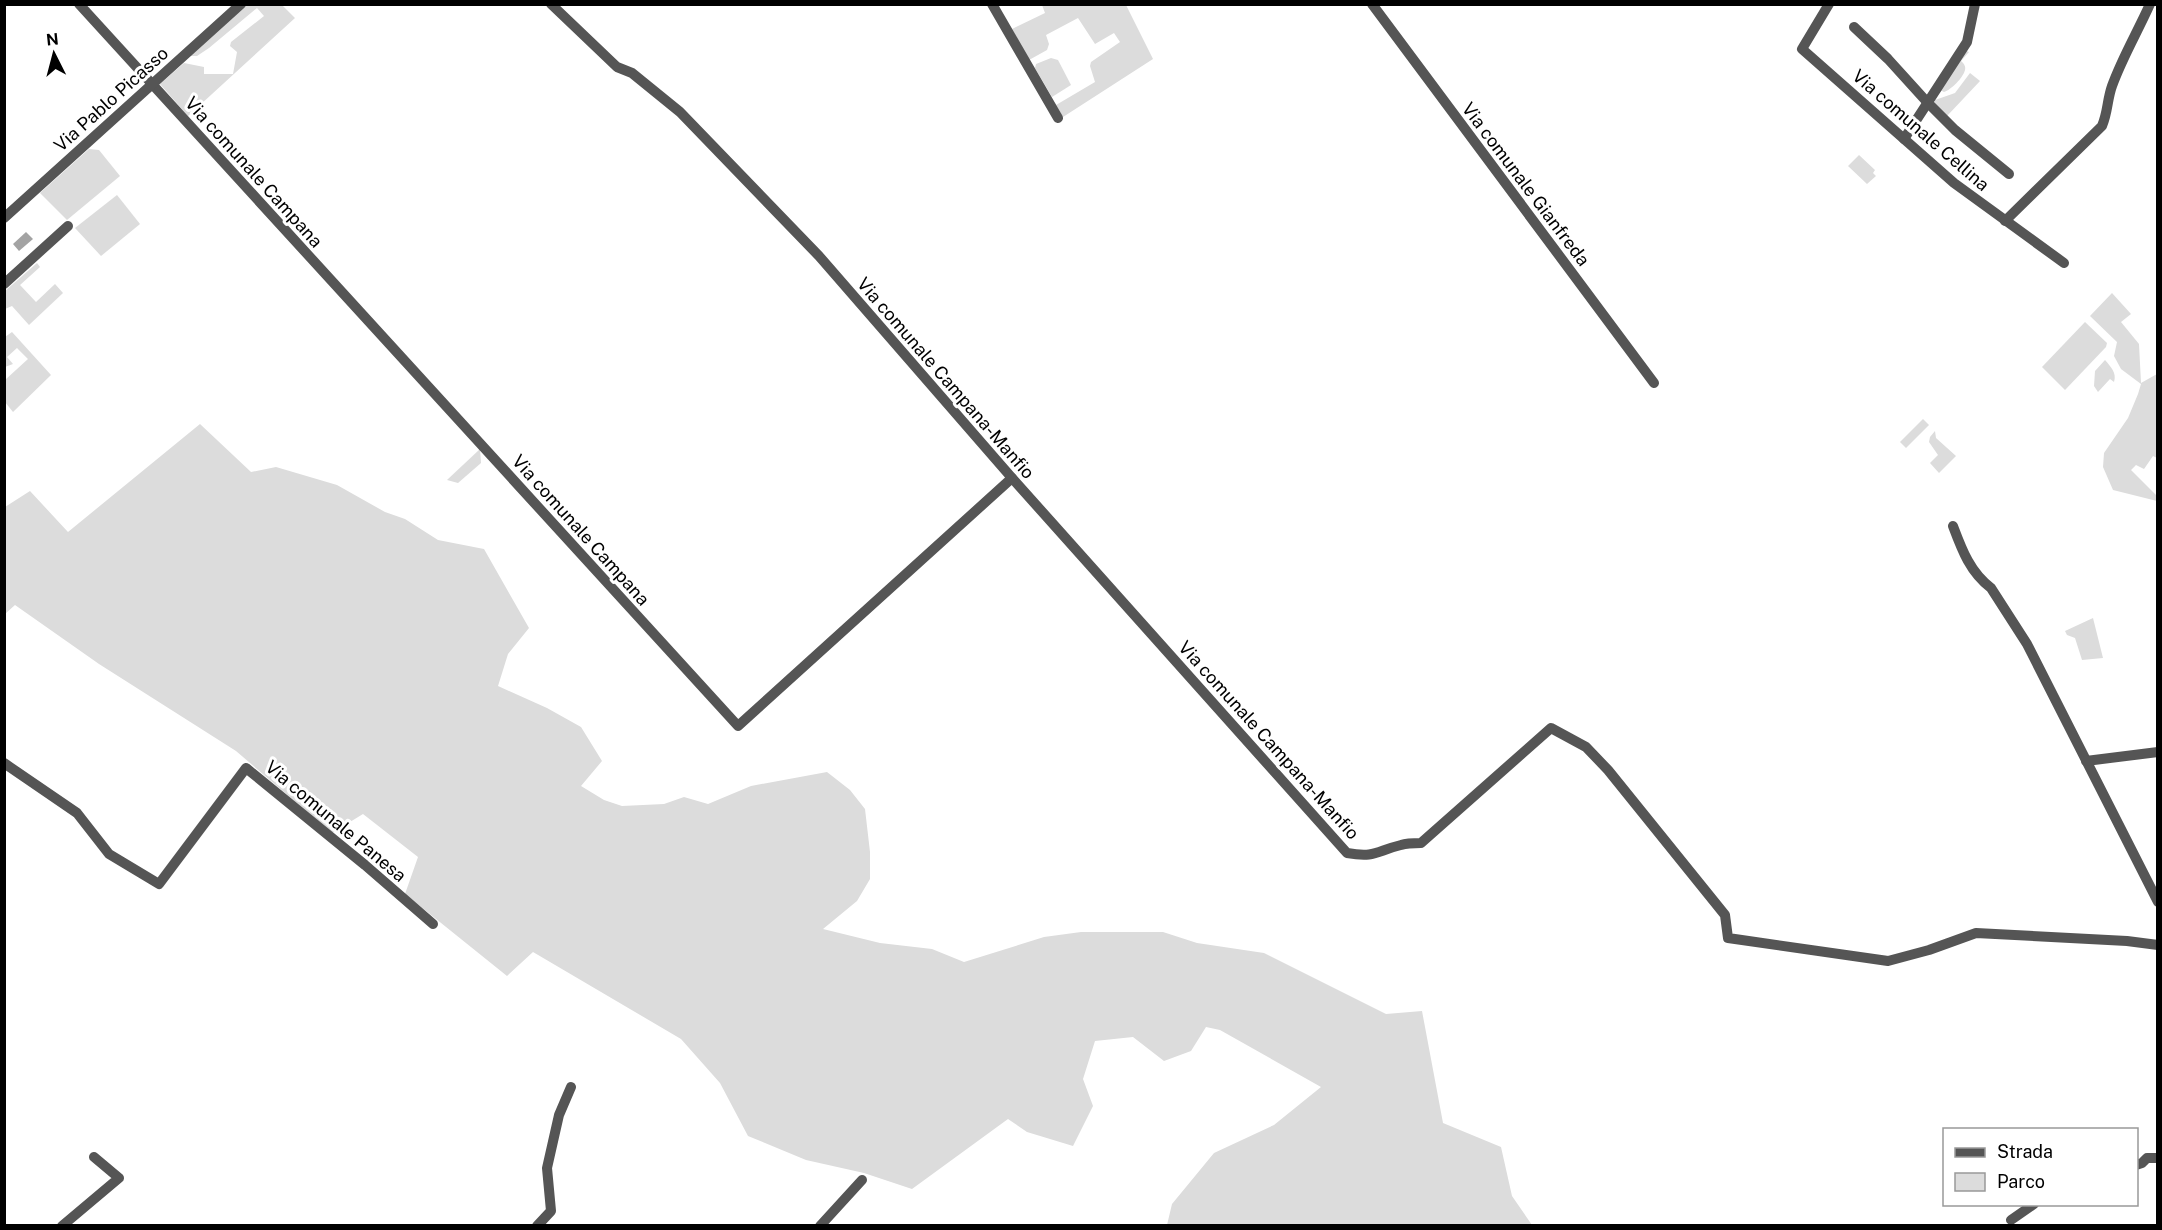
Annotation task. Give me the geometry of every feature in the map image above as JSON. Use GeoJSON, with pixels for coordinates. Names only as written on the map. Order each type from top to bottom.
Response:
{"type":"FeatureCollection","features":[{"type":"Feature","properties":{"kind":"street"},"geometry":{"type":"LineString","coordinates":[[80,4],[152,84]]}},
{"type":"Feature","properties":{"kind":"street","name":"Via Pablo Picasso"},"geometry":{"type":"LineString","coordinates":[[4,218],[241,4]]}},
{"type":"Feature","properties":{"kind":"street","name":"Via comunale Campana-Manfio"},"geometry":{"type":"LineString","coordinates":[[551,4],[617,67],[632,73],[680,112],[819,256],[1012,478],[1347,853],[1365,856],[1401,845],[1421,843],[1551,728],[1586,747],[1608,770],[1725,915],[1728,938],[1888,962],[1976,933],[2127,941],[2157,945]]}},
{"type":"Feature","properties":{"kind":"street"},"geometry":{"type":"LineString","coordinates":[[993,4],[1058,118]]}},
{"type":"Feature","properties":{"kind":"street","name":"Via comunale Gianfreda"},"geometry":{"type":"LineString","coordinates":[[1372,4],[1654,383]]}},
{"type":"Feature","properties":{"kind":"street","name":"Via comunale Cellina"},"geometry":{"type":"LineString","coordinates":[[1829,4],[1802,48],[1954,183],[2064,263]]}},
{"type":"Feature","properties":{"kind":"street"},"geometry":{"type":"LineString","coordinates":[[1904,139],[1967,42],[1975,4]]}},
{"type":"Feature","properties":{"kind":"street"},"geometry":{"type":"LineString","coordinates":[[2005,221],[2102,126],[2108,112],[2106,101],[2113,82],[2150,4]]}},
{"type":"Feature","properties":{"kind":"street"},"geometry":{"type":"LineString","coordinates":[[1854,27],[1888,59],[1955,130],[2009,174]]}},
{"type":"Feature","properties":{"kind":"street","name":"Via comunale Campana"},"geometry":{"type":"LineString","coordinates":[[152,84],[738,726],[1012,478]]}},
{"type":"Feature","properties":{"kind":"street"},"geometry":{"type":"LineString","coordinates":[[4,284],[68,226]]}},
{"type":"Feature","properties":{"kind":"street"},"geometry":{"type":"LineString","coordinates":[[1953,526],[1966,559],[1983,582],[1991,588],[2027,644],[2157,903]]}},
{"type":"Feature","properties":{"kind":"street"},"geometry":{"type":"LineString","coordinates":[[2086,761],[2157,752]]}},
{"type":"Feature","properties":{"kind":"street","name":"Via comunale Panesa"},"geometry":{"type":"LineString","coordinates":[[4,763],[77,813],[110,854],[159,884],[246,768],[433,924]]}},
{"type":"Feature","properties":{"kind":"street"},"geometry":{"type":"LineString","coordinates":[[537,1226],[551,1211],[547,1168],[559,1115],[571,1087]]}},
{"type":"Feature","properties":{"kind":"street"},"geometry":{"type":"LineString","coordinates":[[62,1226],[119,1178],[94,1157]]}},
{"type":"Feature","properties":{"kind":"street"},"geometry":{"type":"LineString","coordinates":[[2138,1164],[2147,1158],[2157,1158]]}},
{"type":"Feature","properties":{"kind":"street"},"geometry":{"type":"LineString","coordinates":[[820,1226],[862,1180]]}},
{"type":"Feature","properties":{"kind":"street"},"geometry":{"type":"LineString","coordinates":[[2011,1220],[2031,1206]]}},
{"type":"Feature","properties":{"kind":"green space"},"geometry":{"type":"Polygon","coordinates":[[[245,5],[282,5],[295,18],[188,116],[160,84],[184,63],[204,67],[204,74],[233,74],[237,52],[230,46],[231,42],[264,16],[257,8],[209,48],[197,56],[190,56],[245,5]]]}},
{"type":"Feature","properties":{"kind":"green space"},"geometry":{"type":"Polygon","coordinates":[[[1042,5],[1126,5],[1153,59],[1063,117],[1056,105],[1095,82],[1091,62],[1120,42],[1114,33],[1095,44],[1078,18],[1046,35],[1049,44],[1047,50],[1029,60],[1012,29],[1045,13],[1042,5]]]}},
{"type":"Feature","properties":{"kind":"green space"},"geometry":{"type":"Polygon","coordinates":[[[1964,50],[1969,52],[1961,61],[1965,67],[1962,77],[1947,91],[1938,89],[1964,50]]]}},
{"type":"Feature","properties":{"kind":"green space"},"geometry":{"type":"Polygon","coordinates":[[[1051,58],[1058,60],[1071,85],[1052,97],[1035,68],[1036,64],[1051,58]]]}},
{"type":"Feature","properties":{"kind":"green space"},"geometry":{"type":"Polygon","coordinates":[[[1970,73],[1980,81],[1947,116],[1935,100],[1955,93],[1970,73]]]}},
{"type":"Feature","properties":{"kind":"green space"},"geometry":{"type":"Polygon","coordinates":[[[89,149],[99,150],[120,176],[67,220],[40,193],[89,149]]]}},
{"type":"Feature","properties":{"kind":"green space"},"geometry":{"type":"Polygon","coordinates":[[[1859,155],[1875,170],[1873,173],[1876,176],[1867,184],[1848,166],[1859,155]]]}},
{"type":"Feature","properties":{"kind":"green space"},"geometry":{"type":"Polygon","coordinates":[[[117,195],[140,224],[101,256],[75,228],[117,195]]]}},
{"type":"Feature","properties":{"kind":"green space"},"geometry":{"type":"Polygon","coordinates":[[[37,263],[40,267],[20,285],[36,302],[55,284],[63,293],[29,325],[12,306],[5,309],[5,291],[37,263]]]}},
{"type":"Feature","properties":{"kind":"green space"},"geometry":{"type":"Polygon","coordinates":[[[2112,293],[2131,314],[2121,322],[2139,344],[2141,383],[2157,374],[2157,458],[2153,456],[2144,469],[2136,465],[2131,470],[2157,496],[2157,501],[2113,490],[2103,467],[2104,453],[2128,418],[2141,384],[2121,369],[2114,356],[2117,342],[2090,316],[2112,293]]]}},
{"type":"Feature","properties":{"kind":"green space"},"geometry":{"type":"Polygon","coordinates":[[[2085,322],[2107,343],[2106,347],[2065,390],[2042,367],[2085,322]]]}},
{"type":"Feature","properties":{"kind":"green space"},"geometry":{"type":"Polygon","coordinates":[[[12,332],[51,375],[13,412],[5,402],[5,380],[28,359],[17,348],[7,357],[13,364],[5,367],[5,337],[12,332]]]}},
{"type":"Feature","properties":{"kind":"green space"},"geometry":{"type":"Polygon","coordinates":[[[2105,360],[2113,370],[2115,379],[2114,382],[2110,379],[2098,392],[2094,386],[2095,371],[2105,360]]]}},
{"type":"Feature","properties":{"kind":"green space"},"geometry":{"type":"Polygon","coordinates":[[[1923,419],[1929,425],[1906,448],[1900,442],[1923,419]]]}},
{"type":"Feature","properties":{"kind":"green space"},"geometry":{"type":"Polygon","coordinates":[[[200,424],[251,472],[276,467],[337,485],[385,512],[405,519],[438,540],[484,549],[529,628],[508,654],[498,686],[547,708],[581,727],[602,761],[581,786],[604,800],[622,806],[664,804],[684,797],[708,804],[751,786],[827,772],[850,790],[865,809],[870,852],[870,879],[857,901],[823,929],[880,943],[932,949],[964,962],[1044,937],[1081,932],[1163,932],[1197,943],[1264,953],[1386,1014],[1422,1011],[1443,1123],[1501,1147],[1512,1196],[1532,1225],[1167,1225],[1172,1204],[1214,1153],[1274,1125],[1321,1087],[1220,1030],[1206,1027],[1191,1051],[1164,1061],[1133,1037],[1095,1041],[1083,1079],[1093,1106],[1073,1146],[1027,1132],[1008,1119],[912,1189],[864,1173],[806,1160],[748,1136],[720,1083],[681,1039],[533,952],[507,976],[405,894],[418,857],[363,814],[332,833],[236,751],[99,664],[15,605],[5,614],[5,507],[30,491],[68,532],[200,424]]]}},
{"type":"Feature","properties":{"kind":"green space"},"geometry":{"type":"Polygon","coordinates":[[[1935,431],[1936,438],[1956,456],[1939,473],[1930,463],[1938,455],[1929,442],[1935,431]]]}},
{"type":"Feature","properties":{"kind":"green space"},"geometry":{"type":"Polygon","coordinates":[[[480,449],[481,463],[458,483],[447,480],[480,449]]]}},
{"type":"Feature","properties":{"kind":"green space"},"geometry":{"type":"Polygon","coordinates":[[[2093,618],[2103,658],[2082,660],[2075,638],[2067,635],[2065,631],[2093,618]]]}},
{"type":"Feature","properties":{"kind":"shaded area"},"geometry":{"type":"Polygon","coordinates":[[[26,232],[33,239],[19,251],[13,244],[26,232]]]}}]}
